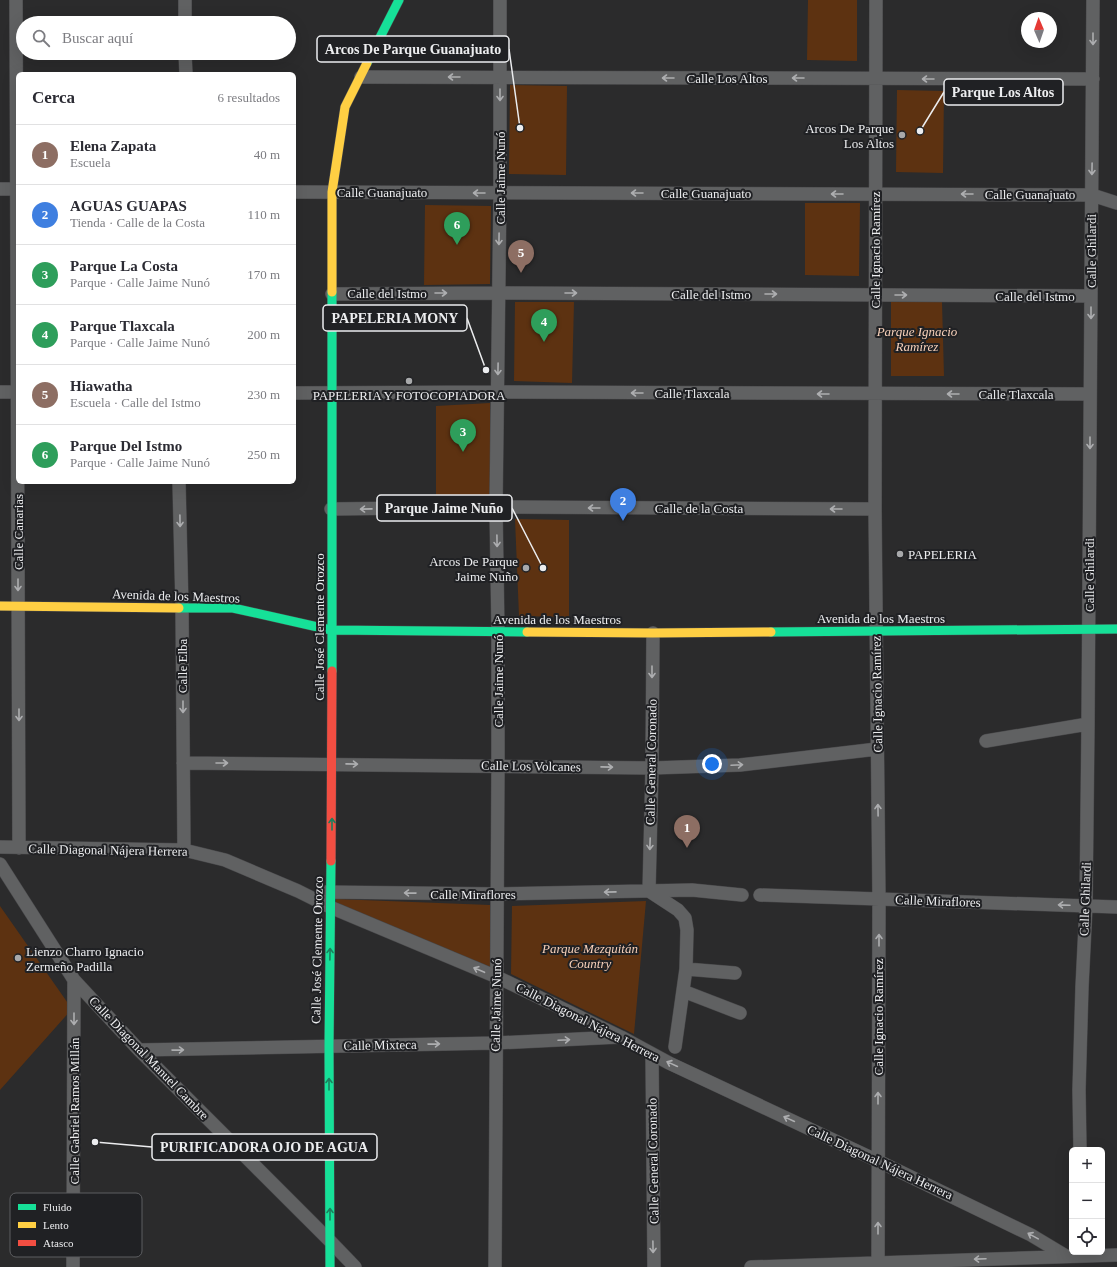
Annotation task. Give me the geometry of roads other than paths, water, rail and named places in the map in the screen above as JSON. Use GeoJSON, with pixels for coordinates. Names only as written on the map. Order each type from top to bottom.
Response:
{"type":"FeatureCollection","features":[{"type":"Feature","properties":{"kind":"street","name":"Calle Canarias"},"geometry":{"type":"LineString","coordinates":[[16,0],[16,16]]}},
{"type":"Feature","properties":{"kind":"street"},"geometry":{"type":"LineString","coordinates":[[185,0],[185,16]]}},
{"type":"Feature","properties":{"kind":"street","name":"Calle José Clemente Orozco"},"geometry":{"type":"LineString","coordinates":[[330,1267],[329,1046],[332,764],[332,192],[345,107],[399,0]]}},
{"type":"Feature","properties":{"kind":"street","name":"Calle Jaime Nunó"},"geometry":{"type":"LineString","coordinates":[[495,1267],[498,894],[498,632],[496,507],[500,193],[500,0]]}},
{"type":"Feature","properties":{"kind":"street","name":"Calle Ignacio Ramírez"},"geometry":{"type":"LineString","coordinates":[[876,0],[875,509],[879,900],[878,1265]]}},
{"type":"Feature","properties":{"kind":"street","name":"Calle Ghilardi"},"geometry":{"type":"LineString","coordinates":[[1080,1147],[1079,1082],[1086,906],[1093,0]]}},
{"type":"Feature","properties":{"kind":"street","name":"Calle Canarias"},"geometry":{"type":"LineString","coordinates":[[16,60],[16,72]]}},
{"type":"Feature","properties":{"kind":"street"},"geometry":{"type":"LineString","coordinates":[[185,60],[186,72]]}},
{"type":"Feature","properties":{"kind":"street","name":"Calle Los Altos"},"geometry":{"type":"LineString","coordinates":[[361,77],[1093,79]]}},
{"type":"Feature","properties":{"kind":"street"},"geometry":{"type":"LineString","coordinates":[[0,189],[16,189]]}},
{"type":"Feature","properties":{"kind":"street","name":"Calle Guanajuato"},"geometry":{"type":"LineString","coordinates":[[296,192],[1092,195],[1117,203]]}},
{"type":"Feature","properties":{"kind":"street","name":"Calle del Istmo"},"geometry":{"type":"LineString","coordinates":[[332,294],[499,293],[1091,296]]}},
{"type":"Feature","properties":{"kind":"street"},"geometry":{"type":"LineString","coordinates":[[0,392],[16,392]]}},
{"type":"Feature","properties":{"kind":"street","name":"Calle Tlaxcala"},"geometry":{"type":"LineString","coordinates":[[296,393],[498,392],[1090,394]]}},
{"type":"Feature","properties":{"kind":"street","name":"Calle Canarias"},"geometry":{"type":"LineString","coordinates":[[18,484],[19,848]]}},
{"type":"Feature","properties":{"kind":"street","name":"Calle Elba"},"geometry":{"type":"LineString","coordinates":[[179,484],[182,607],[184,850]]}},
{"type":"Feature","properties":{"kind":"street","name":"Calle de la Costa"},"geometry":{"type":"LineString","coordinates":[[331,509],[496,507],[875,509]]}},
{"type":"Feature","properties":{"kind":"street","name":"Avenida de los Maestros"},"geometry":{"type":"LineString","coordinates":[[0,606],[233,608],[331,630],[653,633],[1117,629]]}},
{"type":"Feature","properties":{"kind":"street","name":"Calle General Coronado"},"geometry":{"type":"LineString","coordinates":[[649,891],[653,633]]}},
{"type":"Feature","properties":{"kind":"street"},"geometry":{"type":"LineString","coordinates":[[986,742],[1088,724]]}},
{"type":"Feature","properties":{"kind":"street","name":"Calle Los Volcanes"},"geometry":{"type":"LineString","coordinates":[[183,763],[652,768],[740,765],[877,749]]}},
{"type":"Feature","properties":{"kind":"street","name":"Calle Diagonal Nájera Herrera"},"geometry":{"type":"LineString","coordinates":[[0,847],[184,850],[225,860],[298,891],[330,907],[497,977],[621,1037],[652,1054],[878,1160],[1031,1235],[1066,1256]]}},
{"type":"Feature","properties":{"kind":"street","name":"Calle Diagonal Manuel Cambre"},"geometry":{"type":"LineString","coordinates":[[0,864],[74,980],[139,1050],[330,1240],[354,1267]]}},
{"type":"Feature","properties":{"kind":"street","name":"Calle Miraflores"},"geometry":{"type":"LineString","coordinates":[[298,891],[498,894],[692,890],[742,895]]}},
{"type":"Feature","properties":{"kind":"street"},"geometry":{"type":"LineString","coordinates":[[649,891],[678,910],[685,918],[688,930],[686,970],[674,1047]]}},
{"type":"Feature","properties":{"kind":"street","name":"Calle Miraflores"},"geometry":{"type":"LineString","coordinates":[[760,896],[1117,907]]}},
{"type":"Feature","properties":{"kind":"street"},"geometry":{"type":"LineString","coordinates":[[686,970],[735,973]]}},
{"type":"Feature","properties":{"kind":"street","name":"Calle Gabriel Ramos Millán"},"geometry":{"type":"LineString","coordinates":[[73,1193],[74,980]]}},
{"type":"Feature","properties":{"kind":"street"},"geometry":{"type":"LineString","coordinates":[[683,991],[740,1013]]}},
{"type":"Feature","properties":{"kind":"street","name":"Calle Mixteca"},"geometry":{"type":"LineString","coordinates":[[139,1050],[496,1043],[621,1037]]}},
{"type":"Feature","properties":{"kind":"street","name":"Calle General Coronado"},"geometry":{"type":"LineString","coordinates":[[652,1054],[654,1267]]}},
{"type":"Feature","properties":{"kind":"street"},"geometry":{"type":"LineString","coordinates":[[751,1267],[878,1265],[1066,1256],[1081,1258],[1117,1255]]}},
{"type":"Feature","properties":{"kind":"street","name":"Calle Gabriel Ramos Millán"},"geometry":{"type":"LineString","coordinates":[[73,1257],[73,1267]]}},
{"type":"Feature","properties":{"kind":"place","name":"Arcos De Parque Guanajuato"},"geometry":{"type":"Point","coordinates":[520,128]}},
{"type":"Feature","properties":{"kind":"place","name":"Parque Los Altos"},"geometry":{"type":"Point","coordinates":[920,131]}},
{"type":"Feature","properties":{"kind":"place","name":"Arcos De Parque Los Altos"},"geometry":{"type":"Point","coordinates":[902,135]}},
{"type":"Feature","properties":{"kind":"place","name":"Parque Del Istmo"},"geometry":{"type":"Point","coordinates":[457,245]}},
{"type":"Feature","properties":{"kind":"place","name":"Hiawatha"},"geometry":{"type":"Point","coordinates":[521,273]}},
{"type":"Feature","properties":{"kind":"place","name":"Parque Tlaxcala"},"geometry":{"type":"Point","coordinates":[544,342]}},
{"type":"Feature","properties":{"kind":"place","name":"PAPELERIA MONY"},"geometry":{"type":"Point","coordinates":[486,370]}},
{"type":"Feature","properties":{"kind":"place","name":"PAPELERIA Y FOTOCOPIADORA"},"geometry":{"type":"Point","coordinates":[409,381]}},
{"type":"Feature","properties":{"kind":"place","name":"Parque La Costa"},"geometry":{"type":"Point","coordinates":[463,452]}},
{"type":"Feature","properties":{"kind":"place","name":"AGUAS GUAPAS"},"geometry":{"type":"Point","coordinates":[623,521]}},
{"type":"Feature","properties":{"kind":"place","name":"PAPELERIA"},"geometry":{"type":"Point","coordinates":[900,554]}},
{"type":"Feature","properties":{"kind":"place","name":"Arcos De Parque Jaime Nuño"},"geometry":{"type":"Point","coordinates":[526,568]}},
{"type":"Feature","properties":{"kind":"place","name":"Parque Jaime Nuño"},"geometry":{"type":"Point","coordinates":[543,568]}},
{"type":"Feature","properties":{"kind":"place","name":"Elena Zapata"},"geometry":{"type":"Point","coordinates":[687,848]}},
{"type":"Feature","properties":{"kind":"place","name":"Lienzo Charro Ignacio Zermeño Padilla"},"geometry":{"type":"Point","coordinates":[18,958]}},
{"type":"Feature","properties":{"kind":"place","name":"PURIFICADORA OJO DE AGUA"},"geometry":{"type":"Point","coordinates":[95,1142]}},
{"type":"Feature","properties":{"kind":"park label","name":"Parque Ignacio Ramírez"},"geometry":{"type":"Point","coordinates":[917,338]}},
{"type":"Feature","properties":{"kind":"park label","name":"Parque Mezquitán Country"},"geometry":{"type":"Point","coordinates":[590,956]}}]}
